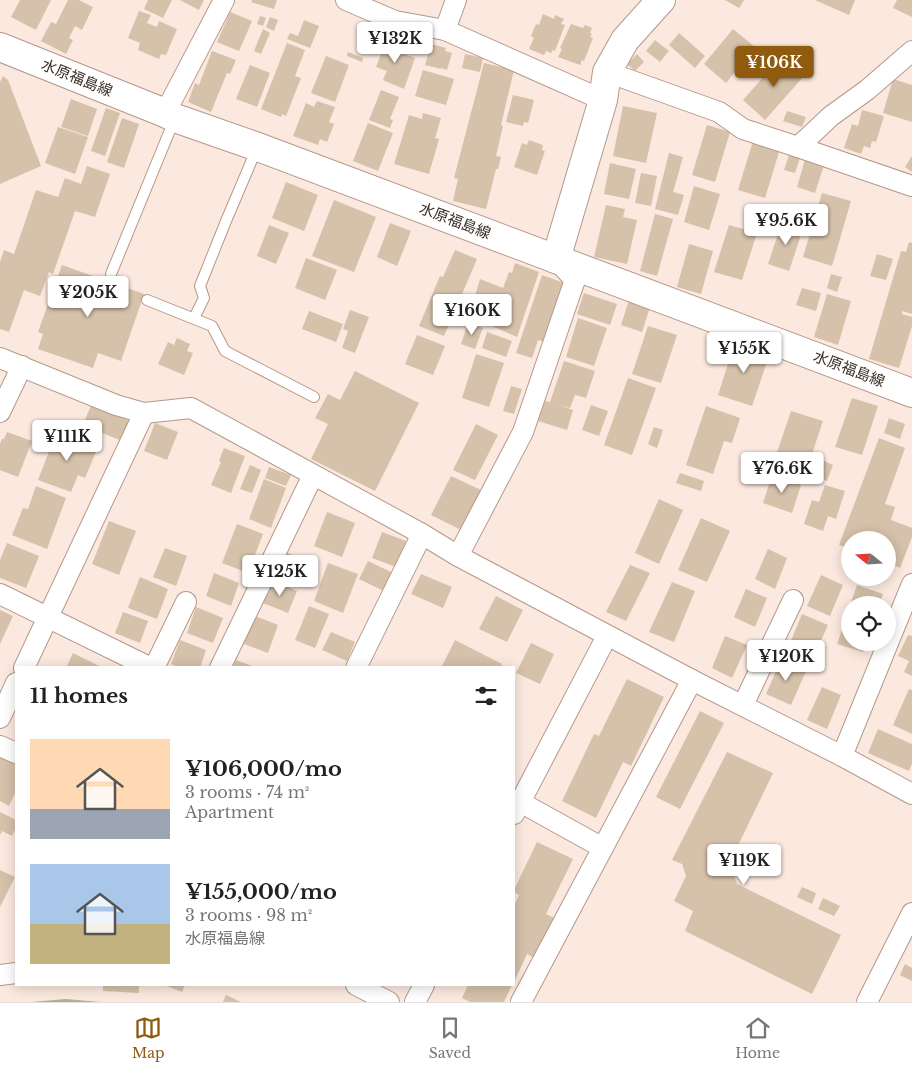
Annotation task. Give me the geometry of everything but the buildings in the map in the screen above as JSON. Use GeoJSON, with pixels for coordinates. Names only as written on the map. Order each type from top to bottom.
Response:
{"type":"FeatureCollection","features":[{"type":"Feature","properties":{"kind":"main road"},"geometry":{"type":"LineString","coordinates":[[556,259],[603,100],[607,72],[625,40],[661,0]]}},
{"type":"Feature","properties":{"kind":"main road","name":"水原福島線"},"geometry":{"type":"LineString","coordinates":[[0,47],[170,115],[912,393]]}},
{"type":"Feature","properties":{"kind":"street"},"geometry":{"type":"LineString","coordinates":[[170,115],[224,0]]}},
{"type":"Feature","properties":{"kind":"street"},"geometry":{"type":"LineString","coordinates":[[346,0],[395,21],[445,30],[603,100]]}},
{"type":"Feature","properties":{"kind":"street"},"geometry":{"type":"LineString","coordinates":[[445,30],[456,0]]}},
{"type":"Feature","properties":{"kind":"street"},"geometry":{"type":"LineString","coordinates":[[798,147],[831,116],[867,90],[912,52]]}},
{"type":"Feature","properties":{"kind":"street"},"geometry":{"type":"LineString","coordinates":[[607,72],[719,112],[743,129],[912,186]]}},
{"type":"Feature","properties":{"kind":"street"},"geometry":{"type":"LineString","coordinates":[[458,556],[523,432],[575,280],[556,259]]}},
{"type":"Feature","properties":{"kind":"street"},"geometry":{"type":"LineString","coordinates":[[0,358],[116,405],[144,413],[191,408],[422,534],[458,556],[912,794]]}},
{"type":"Feature","properties":{"kind":"street"},"geometry":{"type":"LineString","coordinates":[[0,412],[22,366]]}},
{"type":"Feature","properties":{"kind":"street"},"geometry":{"type":"LineString","coordinates":[[25,666],[144,413]]}},
{"type":"Feature","properties":{"kind":"street"},"geometry":{"type":"LineString","coordinates":[[221,666],[313,475]]}},
{"type":"Feature","properties":{"kind":"street"},"geometry":{"type":"LineString","coordinates":[[357,666],[422,534]]}},
{"type":"Feature","properties":{"kind":"street"},"geometry":{"type":"LineString","coordinates":[[842,756],[906,617],[912,584]]}},
{"type":"Feature","properties":{"kind":"street"},"geometry":{"type":"LineString","coordinates":[[0,594],[149,666]]}},
{"type":"Feature","properties":{"kind":"street"},"geometry":{"type":"LineString","coordinates":[[743,705],[793,600]]}},
{"type":"Feature","properties":{"kind":"street"},"geometry":{"type":"LineString","coordinates":[[154,666],[186,602]]}},
{"type":"Feature","properties":{"kind":"street"},"geometry":{"type":"LineString","coordinates":[[603,848],[516,805],[608,636]]}},
{"type":"Feature","properties":{"kind":"street"},"geometry":{"type":"LineString","coordinates":[[521,1002],[692,680]]}},
{"type":"Feature","properties":{"kind":"street"},"geometry":{"type":"LineString","coordinates":[[0,718],[15,685]]}},
{"type":"Feature","properties":{"kind":"street"},"geometry":{"type":"LineString","coordinates":[[0,746],[15,753]]}},
{"type":"Feature","properties":{"kind":"street"},"geometry":{"type":"LineString","coordinates":[[867,1002],[912,913]]}},
{"type":"Feature","properties":{"kind":"street"},"geometry":{"type":"LineString","coordinates":[[0,975],[15,973]]}},
{"type":"Feature","properties":{"kind":"street"},"geometry":{"type":"LineString","coordinates":[[358,986],[389,1002]]}},
{"type":"Feature","properties":{"kind":"street"},"geometry":{"type":"LineString","coordinates":[[416,1002],[424,986]]}},
{"type":"Feature","properties":{"kind":"lane"},"geometry":{"type":"LineString","coordinates":[[111,274],[170,115]]}},
{"type":"Feature","properties":{"kind":"lane"},"geometry":{"type":"LineString","coordinates":[[194,318],[204,298],[200,286],[258,147]]}},
{"type":"Feature","properties":{"kind":"lane"},"geometry":{"type":"LineString","coordinates":[[147,300],[212,326],[225,351],[314,397]]}},
{"type":"Feature","properties":{"kind":"green space"},"geometry":{"type":"Polygon","coordinates":[[[66,999],[100,1002],[31,1002],[66,999]]]}}]}
